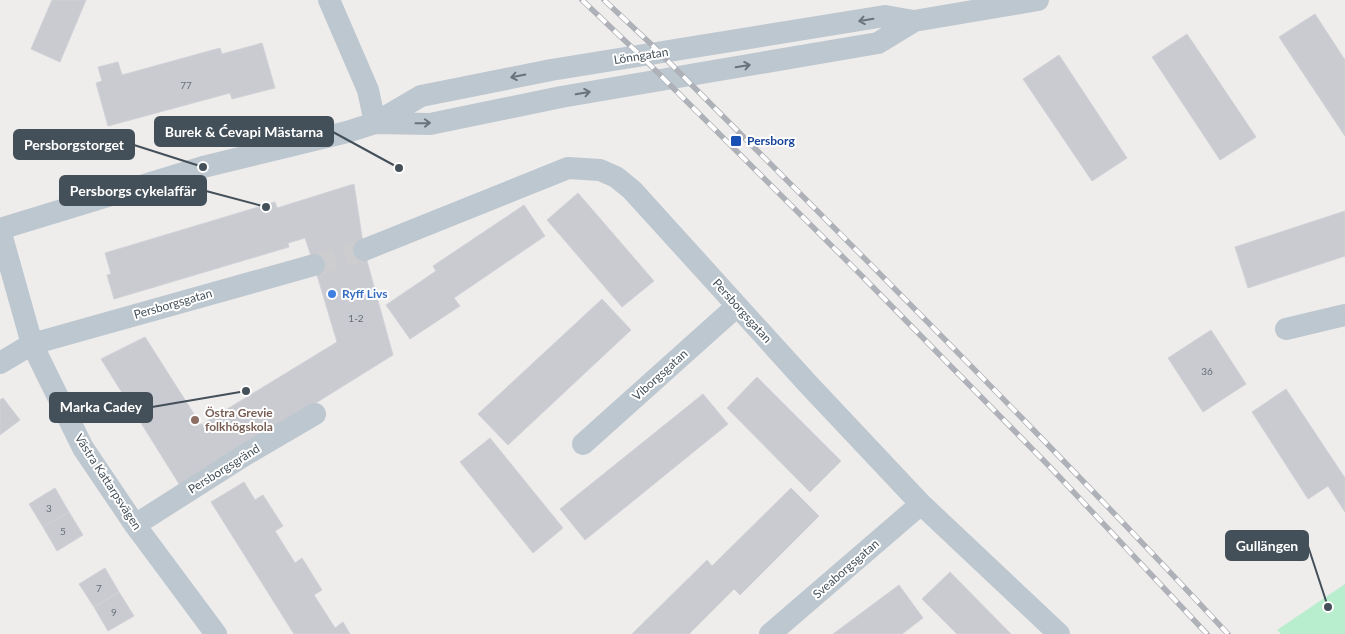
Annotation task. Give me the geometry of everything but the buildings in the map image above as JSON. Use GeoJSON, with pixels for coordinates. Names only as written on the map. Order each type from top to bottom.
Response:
{"type":"FeatureCollection","features":[{"type":"Feature","properties":{"kind":"street"},"geometry":{"type":"LineString","coordinates":[[329,0],[368,90],[374,123]]}},
{"type":"Feature","properties":{"kind":"street"},"geometry":{"type":"LineString","coordinates":[[0,229],[203,167],[347,132],[374,123],[430,124],[561,97],[878,44],[914,21],[1038,0]]}},
{"type":"Feature","properties":{"kind":"street","name":"Persborgsgatan"},"geometry":{"type":"LineString","coordinates":[[364,250],[568,168],[600,170],[616,177],[632,190],[921,504],[1059,634]]}},
{"type":"Feature","properties":{"kind":"street","name":"Västra Kattarpsvägen"},"geometry":{"type":"LineString","coordinates":[[0,229],[32,344],[82,448],[135,525],[216,634]]}},
{"type":"Feature","properties":{"kind":"street","name":"Persborgsgatan"},"geometry":{"type":"LineString","coordinates":[[0,363],[32,344],[314,265]]}},
{"type":"Feature","properties":{"kind":"street","name":"Viborgsgatan"},"geometry":{"type":"LineString","coordinates":[[583,444],[737,306]]}},
{"type":"Feature","properties":{"kind":"street"},"geometry":{"type":"LineString","coordinates":[[1286,329],[1345,315]]}},
{"type":"Feature","properties":{"kind":"street","name":"Persborgsgränd"},"geometry":{"type":"LineString","coordinates":[[135,525],[245,455],[315,414]]}},
{"type":"Feature","properties":{"kind":"street","name":"Sveaborgsgatan"},"geometry":{"type":"LineString","coordinates":[[770,634],[921,504]]}},
{"type":"Feature","properties":{"kind":"green space"},"geometry":{"type":"Polygon","coordinates":[[[1345,584],[1345,634],[1281,634],[1277,630],[1345,584]]]}},
{"type":"Feature","properties":{"kind":"tunnel"},"geometry":{"type":"LineString","coordinates":[[314,265],[364,250]]}},
{"type":"Feature","properties":{"kind":"railway"},"geometry":{"type":"LineString","coordinates":[[582,0],[641,56],[861,275],[1050,467],[1207,634]]}},
{"type":"Feature","properties":{"kind":"railway"},"geometry":{"type":"LineString","coordinates":[[604,0],[652,45],[943,337],[1228,634]]}},
{"type":"Feature","properties":{"kind":"place","name":"Persborg"},"geometry":{"type":"Point","coordinates":[736,141]}},
{"type":"Feature","properties":{"kind":"place","name":"Persborgstorget"},"geometry":{"type":"Point","coordinates":[203,167]}},
{"type":"Feature","properties":{"kind":"place","name":"Burek & Ćevapi Mästarna"},"geometry":{"type":"Point","coordinates":[399,168]}},
{"type":"Feature","properties":{"kind":"place","name":"Persborgs cykelaffär"},"geometry":{"type":"Point","coordinates":[266,207]}},
{"type":"Feature","properties":{"kind":"place","name":"Ryff Livs"},"geometry":{"type":"Point","coordinates":[332,294]}},
{"type":"Feature","properties":{"kind":"place","name":"Marka Cadey"},"geometry":{"type":"Point","coordinates":[246,391]}},
{"type":"Feature","properties":{"kind":"place","name":"Östra Grevie folkhögskola"},"geometry":{"type":"Point","coordinates":[195,420]}},
{"type":"Feature","properties":{"kind":"place","name":"Gullängen"},"geometry":{"type":"Point","coordinates":[1328,607]}}]}
